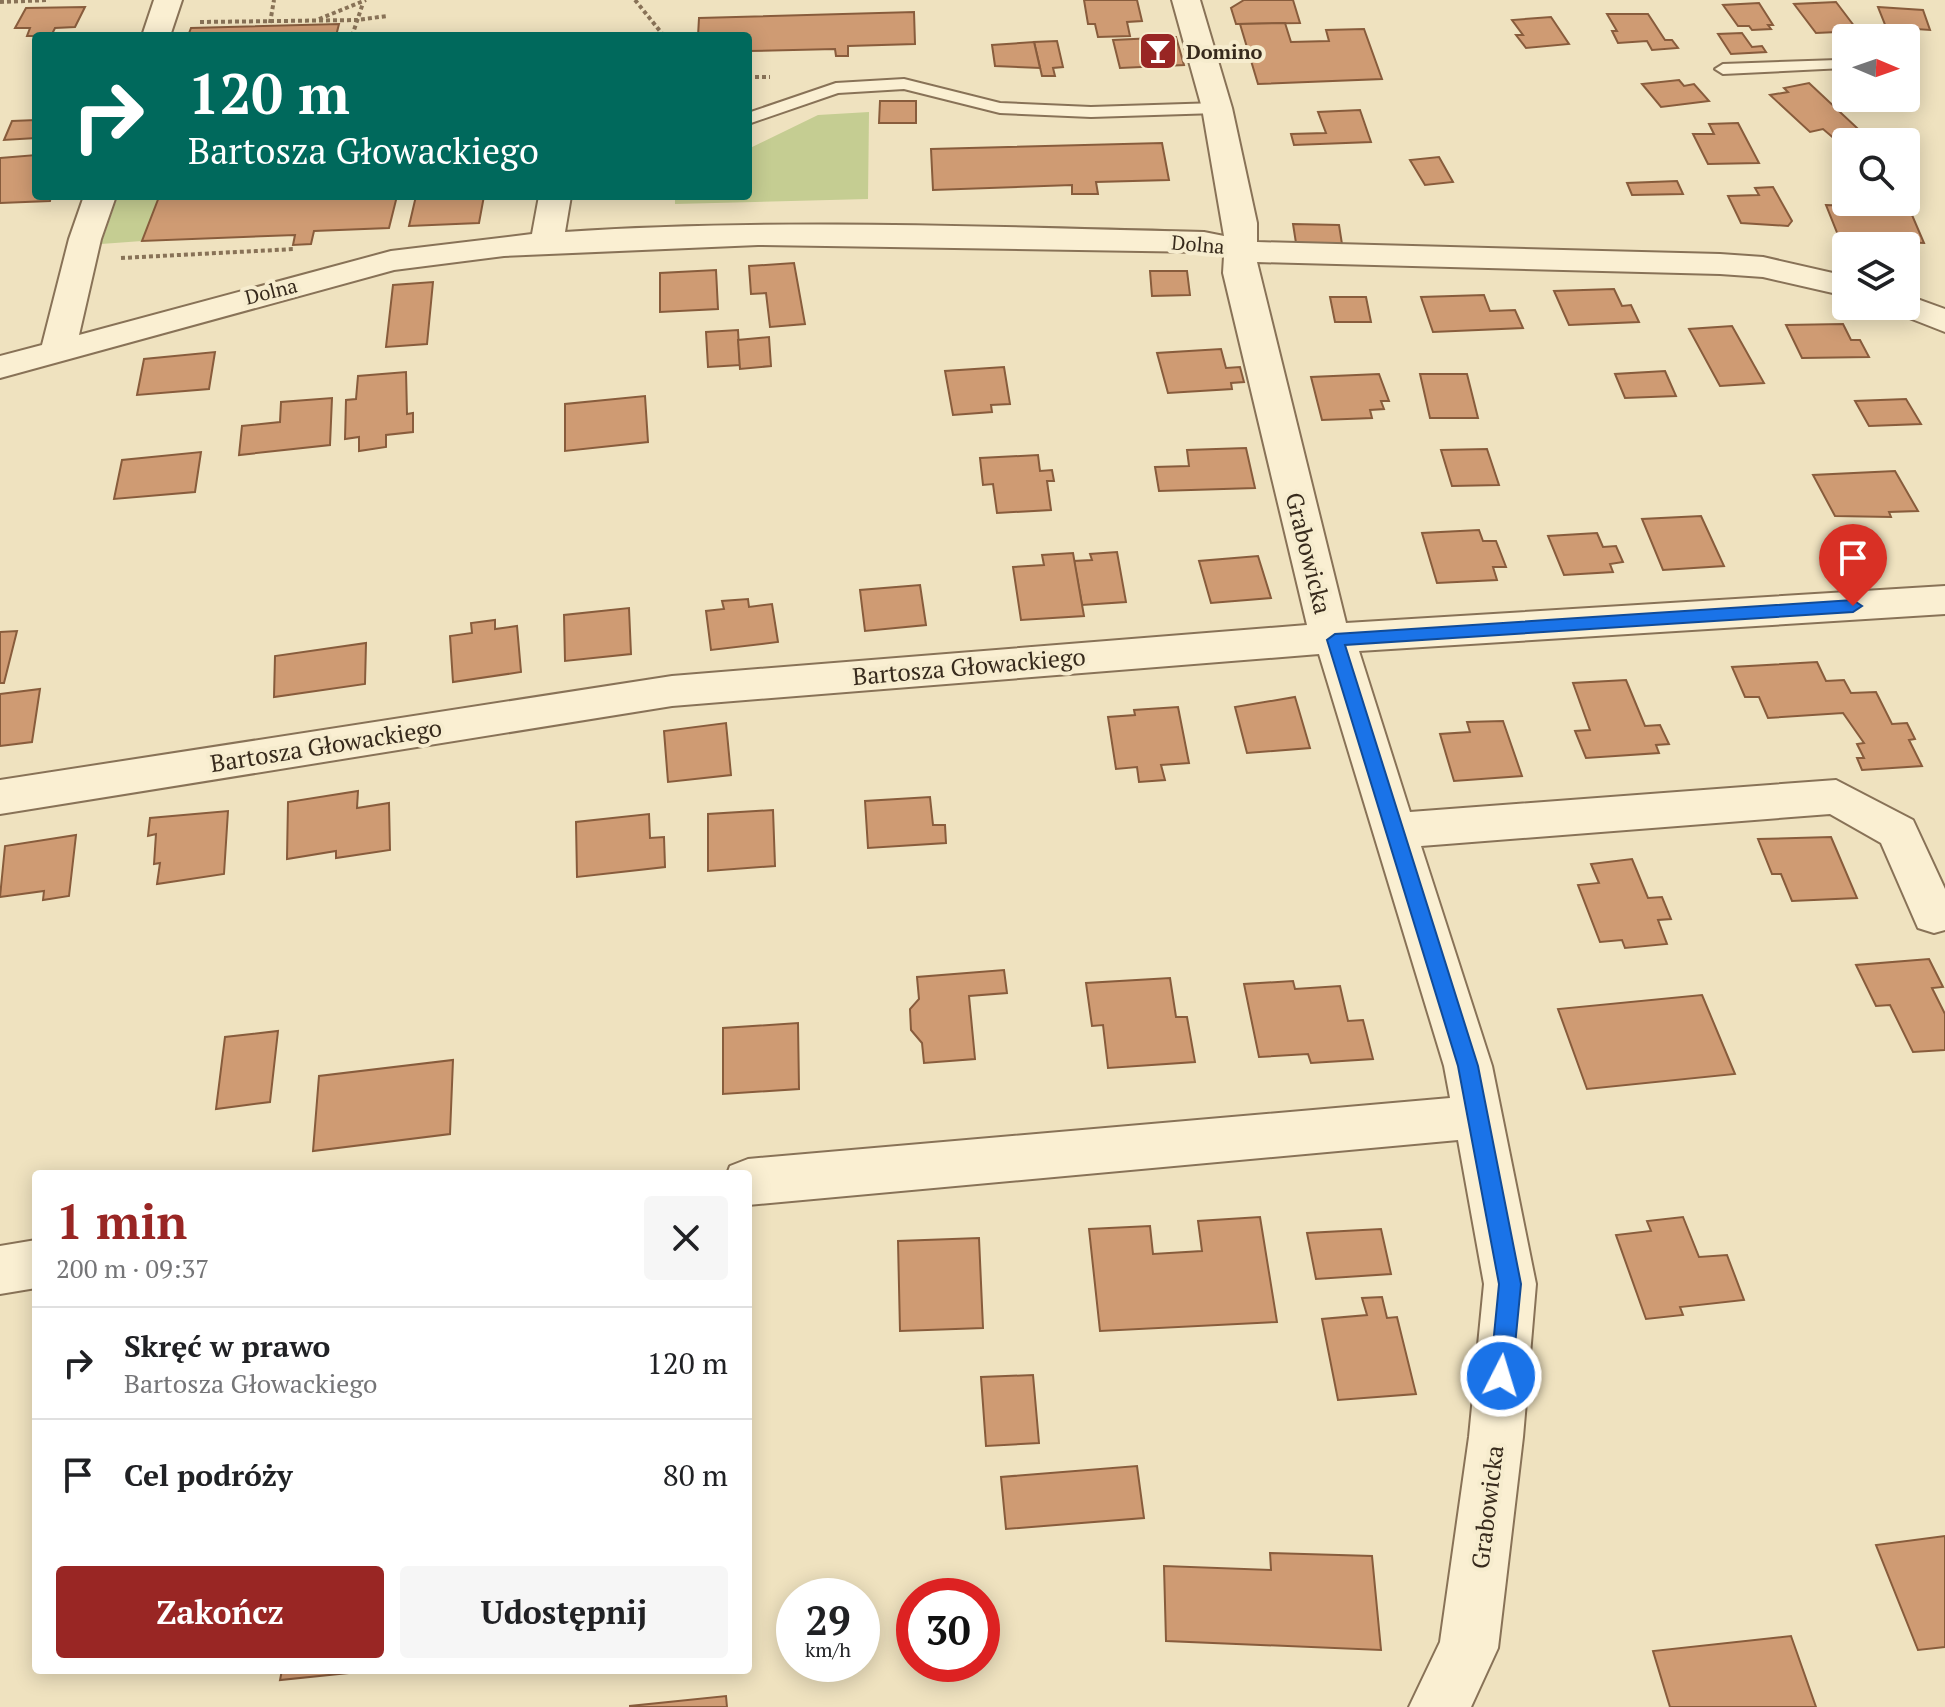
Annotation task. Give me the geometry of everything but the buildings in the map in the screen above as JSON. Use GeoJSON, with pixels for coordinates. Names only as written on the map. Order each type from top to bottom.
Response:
{"type":"FeatureCollection","features":[{"type":"Feature","properties":{"kind":"street"},"geometry":{"type":"LineString","coordinates":[[157,32],[168,0]]}},
{"type":"Feature","properties":{"kind":"street","name":"Grabowicka"},"geometry":{"type":"LineString","coordinates":[[1186,0],[1217,108],[1241,223],[1240,273],[1325,621],[1335,640],[1468,1066],[1510,1284],[1496,1437],[1469,1648],[1439,1707]]}},
{"type":"Feature","properties":{"kind":"street"},"geometry":{"type":"LineString","coordinates":[[58,350],[99,200]]}},
{"type":"Feature","properties":{"kind":"street"},"geometry":{"type":"LineString","coordinates":[[547,243],[554,200]]}},
{"type":"Feature","properties":{"kind":"street","name":"Dolna"},"geometry":{"type":"LineString","coordinates":[[0,367],[391,261],[454,250],[547,243],[816,233],[1204,242],[1267,254],[1720,264],[1763,267],[1832,283]]}},
{"type":"Feature","properties":{"kind":"street"},"geometry":{"type":"LineString","coordinates":[[1920,311],[1945,321]]}},
{"type":"Feature","properties":{"kind":"street","name":"Bartosza Głowackiego"},"geometry":{"type":"LineString","coordinates":[[0,797],[672,691],[1015,661],[1945,600]]}},
{"type":"Feature","properties":{"kind":"street"},"geometry":{"type":"LineString","coordinates":[[1393,831],[1836,797],[1898,832],[1934,915]]}},
{"type":"Feature","properties":{"kind":"street"},"geometry":{"type":"LineString","coordinates":[[752,1182],[1478,1117]]}},
{"type":"Feature","properties":{"kind":"street"},"geometry":{"type":"LineString","coordinates":[[0,1270],[32,1265]]}},
{"type":"Feature","properties":{"kind":"lane"},"geometry":{"type":"LineString","coordinates":[[1723,69],[1832,65]]}},
{"type":"Feature","properties":{"kind":"lane"},"geometry":{"type":"LineString","coordinates":[[752,118],[836,88],[904,84],[1000,108],[1091,112],[1217,108]]}},
{"type":"Feature","properties":{"kind":"path"},"geometry":{"type":"LineString","coordinates":[[0,2],[49,0]]}},
{"type":"Feature","properties":{"kind":"path"},"geometry":{"type":"LineString","coordinates":[[270,23],[274,0]]}},
{"type":"Feature","properties":{"kind":"path"},"geometry":{"type":"LineString","coordinates":[[635,0],[661,32]]}},
{"type":"Feature","properties":{"kind":"path"},"geometry":{"type":"LineString","coordinates":[[315,21],[365,1]]}},
{"type":"Feature","properties":{"kind":"path"},"geometry":{"type":"LineString","coordinates":[[353,32],[365,1]]}},
{"type":"Feature","properties":{"kind":"path"},"geometry":{"type":"LineString","coordinates":[[204,23],[357,20],[387,16]]}},
{"type":"Feature","properties":{"kind":"path"},"geometry":{"type":"LineString","coordinates":[[80,260],[302,249]]}},
{"type":"Feature","properties":{"kind":"green space"},"geometry":{"type":"Polygon","coordinates":[[[869,112],[868,199],[675,204],[675,200],[752,200],[752,147],[818,115],[869,112]]]}},
{"type":"Feature","properties":{"kind":"green space"},"geometry":{"type":"Polygon","coordinates":[[[117,200],[158,200],[142,241],[101,244],[117,200]]]}},
{"type":"Feature","properties":{"kind":"place","name":"Domino"},"geometry":{"type":"Point","coordinates":[1158,51]}},
{"type":"Feature","properties":{"kind":"route"},"geometry":{"type":"LineString","coordinates":[[1501,1376],[1510,1284],[1468,1066],[1335,640],[1853,606]]}}]}
